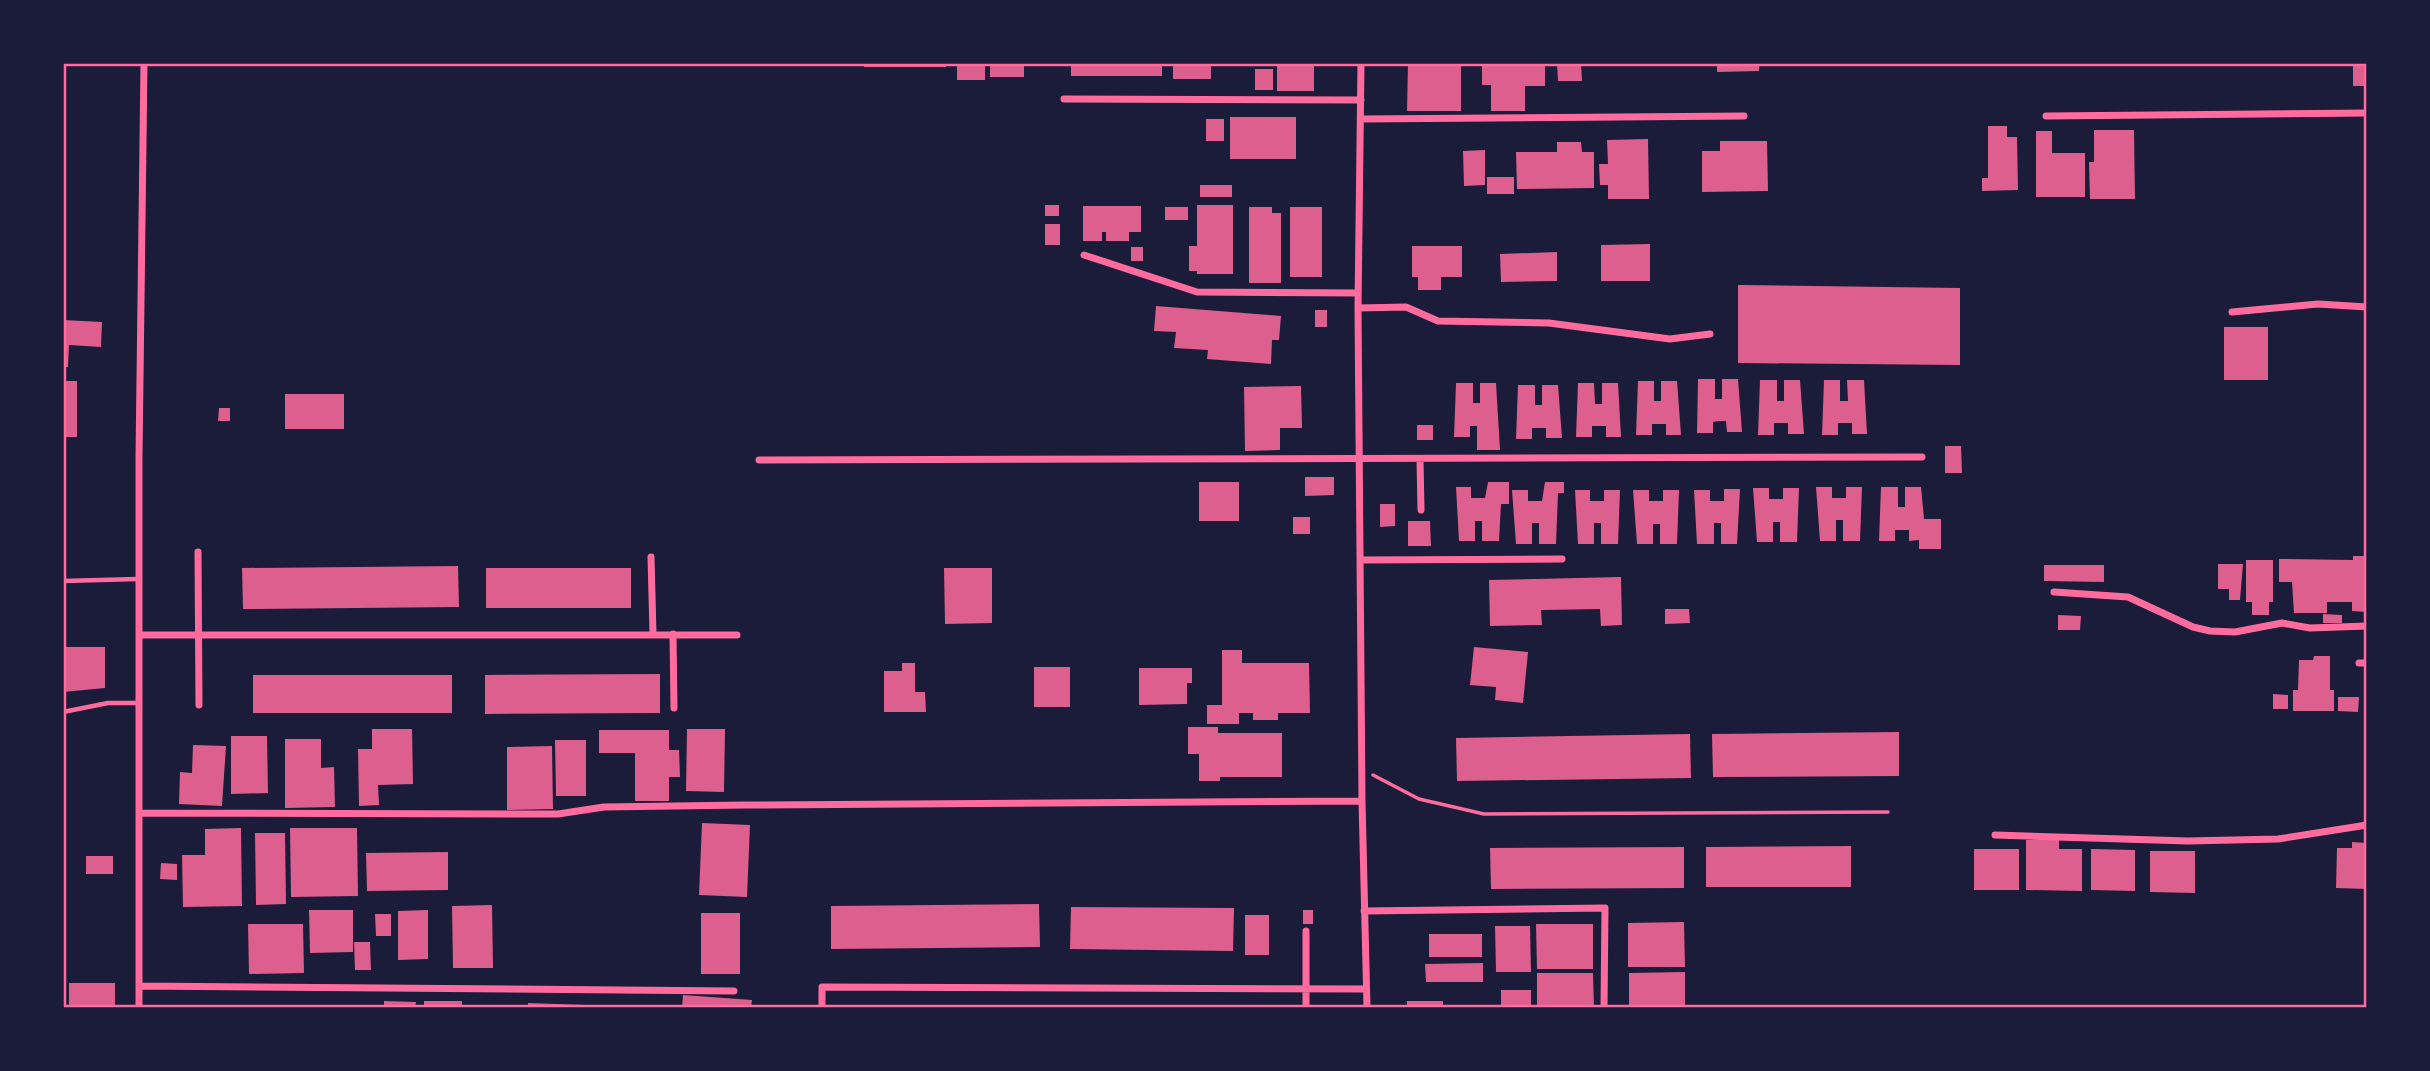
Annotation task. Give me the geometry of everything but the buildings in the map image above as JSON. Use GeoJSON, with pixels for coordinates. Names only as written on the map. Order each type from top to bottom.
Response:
{"type":"FeatureCollection","features":[{"type":"Feature","properties":{"kind":"street"},"geometry":{"type":"LineString","coordinates":[[139,1008],[139,579],[144,63]]}},
{"type":"Feature","properties":{"kind":"street"},"geometry":{"type":"LineString","coordinates":[[1361,63],[1358,308],[1362,801],[1367,1008]]}},
{"type":"Feature","properties":{"kind":"street"},"geometry":{"type":"LineString","coordinates":[[1064,99],[1361,100]]}},
{"type":"Feature","properties":{"kind":"street"},"geometry":{"type":"LineString","coordinates":[[2046,116],[2367,113]]}},
{"type":"Feature","properties":{"kind":"street"},"geometry":{"type":"LineString","coordinates":[[1361,119],[1744,116]]}},
{"type":"Feature","properties":{"kind":"street"},"geometry":{"type":"LineString","coordinates":[[1084,255],[1197,292],[1358,293]]}},
{"type":"Feature","properties":{"kind":"street"},"geometry":{"type":"LineString","coordinates":[[2232,312],[2318,304],[2367,307]]}},
{"type":"Feature","properties":{"kind":"street"},"geometry":{"type":"LineString","coordinates":[[1358,308],[1406,307],[1438,321],[1549,323],[1670,339],[1710,334]]}},
{"type":"Feature","properties":{"kind":"street"},"geometry":{"type":"LineString","coordinates":[[759,460],[1922,457]]}},
{"type":"Feature","properties":{"kind":"street"},"geometry":{"type":"LineString","coordinates":[[1420,459],[1420,510]]}},
{"type":"Feature","properties":{"kind":"street"},"geometry":{"type":"LineString","coordinates":[[198,552],[199,705]]}},
{"type":"Feature","properties":{"kind":"street"},"geometry":{"type":"LineString","coordinates":[[651,557],[653,634]]}},
{"type":"Feature","properties":{"kind":"street"},"geometry":{"type":"LineString","coordinates":[[1360,560],[1562,559]]}},
{"type":"Feature","properties":{"kind":"street"},"geometry":{"type":"LineString","coordinates":[[2054,592],[2128,597],[2193,627],[2210,631],[2235,632],[2282,623],[2310,628],[2367,626]]}},
{"type":"Feature","properties":{"kind":"street"},"geometry":{"type":"LineString","coordinates":[[139,635],[737,635]]}},
{"type":"Feature","properties":{"kind":"street"},"geometry":{"type":"LineString","coordinates":[[673,635],[674,708]]}},
{"type":"Feature","properties":{"kind":"street"},"geometry":{"type":"LineString","coordinates":[[140,813],[558,814],[604,807],[745,804],[1362,801]]}},
{"type":"Feature","properties":{"kind":"street"},"geometry":{"type":"LineString","coordinates":[[1995,835],[2188,841],[2278,839],[2367,825]]}},
{"type":"Feature","properties":{"kind":"street"},"geometry":{"type":"LineString","coordinates":[[1364,912],[1605,908],[1604,1008]]}},
{"type":"Feature","properties":{"kind":"street"},"geometry":{"type":"LineString","coordinates":[[1306,931],[1306,1008]]}},
{"type":"Feature","properties":{"kind":"street"},"geometry":{"type":"LineString","coordinates":[[140,986],[734,991]]}},
{"type":"Feature","properties":{"kind":"street"},"geometry":{"type":"LineString","coordinates":[[822,1008],[822,987],[1366,989]]}},
{"type":"Feature","properties":{"kind":"lane"},"geometry":{"type":"LineString","coordinates":[[63,581],[139,579]]}},
{"type":"Feature","properties":{"kind":"lane"},"geometry":{"type":"LineString","coordinates":[[63,712],[108,703],[139,703]]}},
{"type":"Feature","properties":{"kind":"path"},"geometry":{"type":"LineString","coordinates":[[1362,768],[1419,799],[1484,814],[1888,812]]}}]}
